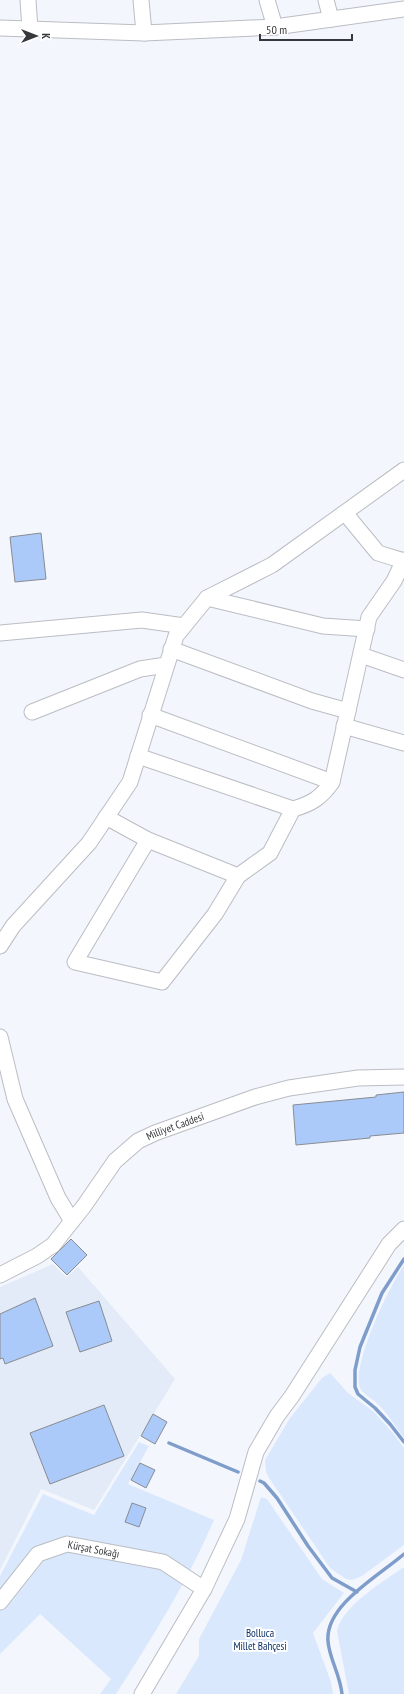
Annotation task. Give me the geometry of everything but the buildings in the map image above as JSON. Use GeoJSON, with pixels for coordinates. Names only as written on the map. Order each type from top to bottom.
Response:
{"type":"FeatureCollection","features":[{"type":"Feature","properties":{"kind":"street"},"geometry":{"type":"LineString","coordinates":[[28,0],[30,29]]}},
{"type":"Feature","properties":{"kind":"street"},"geometry":{"type":"LineString","coordinates":[[141,0],[144,33]]}},
{"type":"Feature","properties":{"kind":"street"},"geometry":{"type":"LineString","coordinates":[[267,0],[275,27]]}},
{"type":"Feature","properties":{"kind":"street"},"geometry":{"type":"LineString","coordinates":[[326,0],[331,19]]}},
{"type":"Feature","properties":{"kind":"street"},"geometry":{"type":"LineString","coordinates":[[0,28],[144,33],[275,27],[331,19],[396,7]]}},
{"type":"Feature","properties":{"kind":"street"},"geometry":{"type":"LineString","coordinates":[[0,946],[12,926],[89,843],[130,782],[176,636],[207,598],[272,564],[404,470]]}},
{"type":"Feature","properties":{"kind":"street"},"geometry":{"type":"LineString","coordinates":[[138,756],[293,809],[306,805],[323,795],[332,782],[369,617],[399,583],[403,561],[378,553],[345,513]]}},
{"type":"Feature","properties":{"kind":"street"},"geometry":{"type":"LineString","coordinates":[[207,598],[323,626],[367,629]]}},
{"type":"Feature","properties":{"kind":"street"},"geometry":{"type":"LineString","coordinates":[[0,633],[142,620],[184,626]]}},
{"type":"Feature","properties":{"kind":"street"},"geometry":{"type":"LineString","coordinates":[[171,649],[312,701],[348,711]]}},
{"type":"Feature","properties":{"kind":"street"},"geometry":{"type":"LineString","coordinates":[[361,655],[404,670]]}},
{"type":"Feature","properties":{"kind":"street"},"geometry":{"type":"LineString","coordinates":[[32,712],[140,669],[166,665]]}},
{"type":"Feature","properties":{"kind":"street"},"geometry":{"type":"LineString","coordinates":[[150,715],[332,782]]}},
{"type":"Feature","properties":{"kind":"street"},"geometry":{"type":"LineString","coordinates":[[344,726],[404,743]]}},
{"type":"Feature","properties":{"kind":"street"},"geometry":{"type":"LineString","coordinates":[[148,840],[75,962],[162,982],[215,914],[238,876],[270,853],[293,809]]}},
{"type":"Feature","properties":{"kind":"street"},"geometry":{"type":"LineString","coordinates":[[106,817],[148,840],[238,876]]}},
{"type":"Feature","properties":{"kind":"street"},"geometry":{"type":"LineString","coordinates":[[0,1037],[15,1099],[58,1198],[72,1222]]}},
{"type":"Feature","properties":{"kind":"street","name":"Milliyet Caddesi"},"geometry":{"type":"LineString","coordinates":[[0,1275],[37,1256],[53,1245],[72,1222],[115,1161],[138,1141],[155,1133],[255,1097],[289,1088],[358,1078],[404,1077]]}},
{"type":"Feature","properties":{"kind":"street"},"geometry":{"type":"LineString","coordinates":[[142,1694],[204,1589],[237,1519],[256,1452],[277,1416],[292,1396],[389,1244],[404,1230]]}},
{"type":"Feature","properties":{"kind":"street","name":"Kürşat Sokağı"},"geometry":{"type":"LineString","coordinates":[[0,1602],[38,1554],[67,1544],[163,1562],[204,1589]]}},
{"type":"Feature","properties":{"kind":"shaded area"},"geometry":{"type":"Polygon","coordinates":[[[53,1264],[66,1277],[78,1267],[175,1379],[94,1510],[41,1489],[0,1570],[0,1287],[53,1264]]]}},
{"type":"Feature","properties":{"kind":"green space"},"geometry":{"type":"Polygon","coordinates":[[[404,1265],[404,1438],[382,1408],[361,1390],[359,1377],[361,1362],[373,1325],[390,1289],[404,1265]]]}},
{"type":"Feature","properties":{"kind":"green space"},"geometry":{"type":"Polygon","coordinates":[[[330,1373],[348,1393],[373,1411],[393,1433],[404,1448],[404,1545],[362,1576],[352,1580],[346,1579],[330,1568],[266,1472],[265,1460],[290,1418],[322,1378],[330,1373]]]}},
{"type":"Feature","properties":{"kind":"green space"},"geometry":{"type":"Polygon","coordinates":[[[139,1442],[149,1446],[128,1484],[214,1520],[181,1587],[116,1694],[100,1694],[111,1679],[40,1614],[0,1654],[0,1576],[43,1494],[94,1515],[139,1442]]]}},
{"type":"Feature","properties":{"kind":"green space","name":"Bolluca Millet Bahçesi"},"geometry":{"type":"Polygon","coordinates":[[[261,1497],[267,1499],[322,1579],[344,1593],[313,1633],[331,1682],[333,1694],[176,1694],[199,1656],[199,1639],[241,1560],[261,1497]]]}},
{"type":"Feature","properties":{"kind":"green space"},"geometry":{"type":"Polygon","coordinates":[[[404,1567],[404,1694],[349,1694],[337,1631],[340,1622],[355,1603],[404,1567]]]}},
{"type":"Feature","properties":{"kind":"waterway"},"geometry":{"type":"LineString","coordinates":[[404,1259],[382,1293],[360,1347],[355,1370],[355,1387],[358,1394],[375,1408],[404,1442]]}},
{"type":"Feature","properties":{"kind":"waterway"},"geometry":{"type":"LineString","coordinates":[[169,1443],[238,1472]]}},
{"type":"Feature","properties":{"kind":"waterway"},"geometry":{"type":"LineString","coordinates":[[260,1481],[264,1483],[277,1498],[308,1546],[332,1578],[357,1592]]}},
{"type":"Feature","properties":{"kind":"waterway"},"geometry":{"type":"LineString","coordinates":[[342,1694],[329,1647],[329,1628],[335,1615],[344,1603],[369,1581],[404,1554]]}}]}
